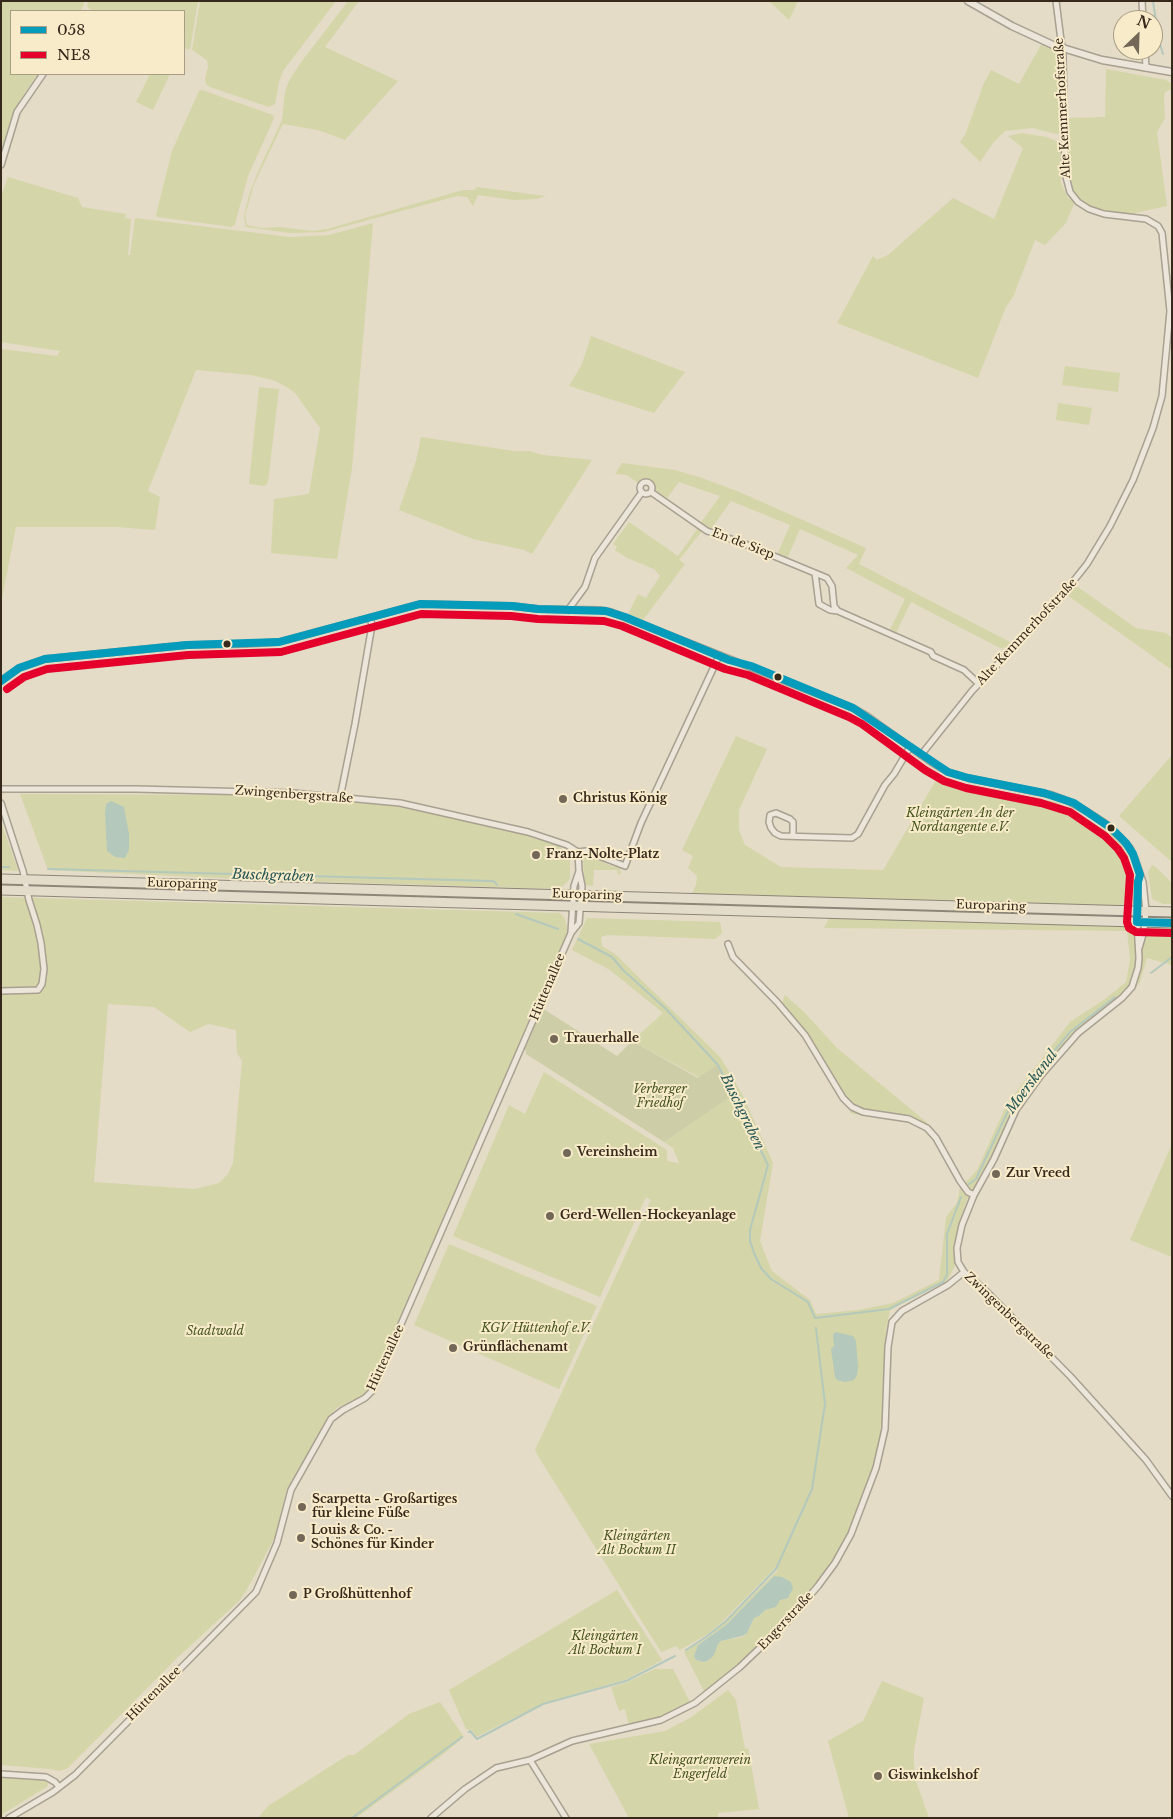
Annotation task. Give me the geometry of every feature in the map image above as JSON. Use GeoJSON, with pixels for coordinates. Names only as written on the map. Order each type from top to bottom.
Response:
{"type":"FeatureCollection","features":[{"type":"Feature","properties":{"kind":"main road","name":"Europaring"},"geometry":{"type":"LineString","coordinates":[[1,879],[1172,912]]}},
{"type":"Feature","properties":{"kind":"main road","name":"Europaring"},"geometry":{"type":"LineString","coordinates":[[1,890],[1172,923]]}},
{"type":"Feature","properties":{"kind":"street"},"geometry":{"type":"LineString","coordinates":[[968,1],[1022,31],[1062,48],[1102,60],[1172,72]]}},
{"type":"Feature","properties":{"kind":"street","name":"Alte Kemmerhofstraße"},"geometry":{"type":"LineString","coordinates":[[921,755],[979,684],[1067,591],[1095,551],[1116,515],[1133,480],[1156,420],[1162,396],[1171,329],[1164,241],[1160,229],[1154,223],[1146,219],[1115,216],[1089,208],[1073,197],[1067,187],[1062,48],[1056,1]]}},
{"type":"Feature","properties":{"kind":"street"},"geometry":{"type":"LineString","coordinates":[[1146,60],[1146,68]]}},
{"type":"Feature","properties":{"kind":"street"},"geometry":{"type":"LineString","coordinates":[[1,165],[17,112],[42,75]]}},
{"type":"Feature","properties":{"kind":"street","name":"En de Siep"},"geometry":{"type":"LineString","coordinates":[[642,492],[640,484],[645,482],[651,485],[651,492],[707,531],[740,542],[830,580],[834,606],[838,611]]}},
{"type":"Feature","properties":{"kind":"street"},"geometry":{"type":"LineString","coordinates":[[568,610],[585,587],[595,558],[642,492],[646,494],[651,492]]}},
{"type":"Feature","properties":{"kind":"street"},"geometry":{"type":"LineString","coordinates":[[815,573],[819,604],[931,652],[933,656],[964,670],[979,684]]}},
{"type":"Feature","properties":{"kind":"street","name":"Zwingenbergstraße"},"geometry":{"type":"LineString","coordinates":[[1,681],[19,668],[45,659],[187,644],[279,642],[420,604],[512,606],[611,612],[719,656],[751,666],[852,708],[867,716],[942,770],[1044,793],[1074,804],[1105,823],[1121,838],[1133,854],[1144,882],[1138,968],[1132,987],[1122,998],[1078,1034],[1033,1086],[1016,1110],[994,1159],[974,1195],[962,1225],[956,1248],[958,1262],[964,1272],[984,1289],[1070,1376],[1146,1460],[1172,1496]]}},
{"type":"Feature","properties":{"kind":"street"},"geometry":{"type":"LineString","coordinates":[[340,798],[372,625],[370,618]]}},
{"type":"Feature","properties":{"kind":"street","name":"Zwingenbergstraße"},"geometry":{"type":"LineString","coordinates":[[1,789],[195,790],[293,793],[400,803],[502,825],[556,841],[578,852],[586,851],[626,866],[641,823],[719,656]]}},
{"type":"Feature","properties":{"kind":"street"},"geometry":{"type":"LineString","coordinates":[[793,836],[793,822],[790,819],[776,813],[770,815],[769,822],[775,833],[781,836],[852,838],[858,834],[884,784],[894,774],[910,747]]}},
{"type":"Feature","properties":{"kind":"street"},"geometry":{"type":"LineString","coordinates":[[1,803],[25,880],[41,943],[44,969],[42,984],[38,990],[1,990]]}},
{"type":"Feature","properties":{"kind":"street"},"geometry":{"type":"LineString","coordinates":[[578,852],[582,886],[578,895]]}},
{"type":"Feature","properties":{"kind":"street","name":"Hüttenallee"},"geometry":{"type":"LineString","coordinates":[[9,1818],[75,1775],[256,1592],[277,1543],[291,1490],[331,1418],[365,1398],[372,1391],[571,933],[578,895]]}},
{"type":"Feature","properties":{"kind":"street","name":"Hüttenallee"},"geometry":{"type":"LineString","coordinates":[[571,933],[579,922],[577,906]]}},
{"type":"Feature","properties":{"kind":"street"},"geometry":{"type":"LineString","coordinates":[[728,944],[733,957],[786,1012],[805,1036],[832,1081],[852,1107],[863,1112],[909,1119],[927,1128],[936,1138],[964,1187],[974,1195]]}},
{"type":"Feature","properties":{"kind":"street","name":"Engerstraße"},"geometry":{"type":"LineString","coordinates":[[432,1818],[465,1789],[496,1768],[530,1760],[572,1741],[661,1720],[695,1703],[735,1672],[788,1621],[835,1563],[852,1534],[873,1476],[884,1441],[889,1339],[892,1322],[902,1311],[948,1285],[964,1272]]}},
{"type":"Feature","properties":{"kind":"street"},"geometry":{"type":"LineString","coordinates":[[530,1760],[566,1818]]}},
{"type":"Feature","properties":{"kind":"street"},"geometry":{"type":"LineString","coordinates":[[1,1774],[46,1777],[55,1782],[59,1787]]}},
{"type":"Feature","properties":{"kind":"green space"},"geometry":{"type":"Polygon","coordinates":[[[1,1],[85,1],[81,10],[10,10],[10,75],[37,75],[25,92],[12,116],[1,153],[1,1]]]}},
{"type":"Feature","properties":{"kind":"green space"},"geometry":{"type":"Polygon","coordinates":[[[88,1],[198,1],[190,50],[185,48],[185,10],[92,10],[87,7],[88,1]]]}},
{"type":"Feature","properties":{"kind":"green space"},"geometry":{"type":"Polygon","coordinates":[[[200,1],[336,1],[283,71],[275,104],[269,107],[206,84],[207,60],[192,50],[200,1]]]}},
{"type":"Feature","properties":{"kind":"green space"},"geometry":{"type":"Polygon","coordinates":[[[348,1],[359,1],[325,47],[398,81],[345,140],[318,130],[283,124],[254,184],[245,216],[247,225],[261,228],[279,227],[313,231],[327,229],[463,190],[474,190],[477,187],[546,196],[536,199],[514,200],[478,195],[473,206],[467,197],[457,196],[324,232],[290,233],[246,227],[244,217],[249,195],[282,120],[285,92],[289,81],[348,1]]]}},
{"type":"Feature","properties":{"kind":"green space"},"geometry":{"type":"Polygon","coordinates":[[[769,1],[798,1],[789,20],[769,1]]]}},
{"type":"Feature","properties":{"kind":"green space"},"geometry":{"type":"Polygon","coordinates":[[[1042,43],[1055,49],[1060,57],[1061,133],[1056,134],[1033,128],[1005,131],[993,143],[980,162],[960,142],[965,135],[984,83],[991,70],[1019,84],[1042,43]]]}},
{"type":"Feature","properties":{"kind":"green space"},"geometry":{"type":"Polygon","coordinates":[[[1106,69],[1166,80],[1172,84],[1172,89],[1165,92],[1165,118],[1157,132],[1167,206],[1135,213],[1134,215],[1115,213],[1090,206],[1079,200],[1072,191],[1068,180],[1066,118],[1105,117],[1106,69]]]}},
{"type":"Feature","properties":{"kind":"green space"},"geometry":{"type":"Polygon","coordinates":[[[150,75],[170,75],[153,110],[136,102],[150,75]]]}},
{"type":"Feature","properties":{"kind":"green space"},"geometry":{"type":"Polygon","coordinates":[[[202,90],[273,115],[274,118],[248,176],[235,224],[232,227],[157,217],[156,215],[172,151],[199,91],[202,90]]]}},
{"type":"Feature","properties":{"kind":"green space"},"geometry":{"type":"Polygon","coordinates":[[[1021,133],[1047,137],[1060,143],[1061,183],[1068,198],[1075,202],[1066,223],[1045,245],[1035,240],[978,378],[837,323],[873,256],[877,260],[888,255],[953,198],[994,219],[1023,148],[1008,136],[1021,133]]]}},
{"type":"Feature","properties":{"kind":"green space"},"geometry":{"type":"Polygon","coordinates":[[[8,177],[78,198],[82,207],[126,214],[125,218],[131,219],[128,255],[130,255],[135,218],[290,237],[329,235],[373,223],[352,468],[337,559],[271,553],[274,499],[309,494],[320,428],[295,393],[273,380],[251,375],[196,370],[148,491],[160,497],[155,530],[117,527],[16,527],[1,603],[1,349],[57,356],[60,351],[1,342],[1,196],[8,177]]]}},
{"type":"Feature","properties":{"kind":"green space"},"geometry":{"type":"Polygon","coordinates":[[[591,336],[685,372],[654,413],[569,386],[582,364],[591,336]]]}},
{"type":"Feature","properties":{"kind":"green space"},"geometry":{"type":"Polygon","coordinates":[[[1065,366],[1120,373],[1118,392],[1062,385],[1065,366]]]}},
{"type":"Feature","properties":{"kind":"green space"},"geometry":{"type":"Polygon","coordinates":[[[259,387],[279,389],[268,482],[265,486],[249,484],[259,387]]]}},
{"type":"Feature","properties":{"kind":"green space"},"geometry":{"type":"Polygon","coordinates":[[[1058,403],[1092,408],[1089,425],[1056,420],[1058,403]]]}},
{"type":"Feature","properties":{"kind":"green space"},"geometry":{"type":"Polygon","coordinates":[[[421,437],[514,451],[530,451],[543,455],[592,460],[532,554],[524,550],[473,539],[399,510],[416,461],[421,437]]]}},
{"type":"Feature","properties":{"kind":"green space"},"geometry":{"type":"Polygon","coordinates":[[[622,463],[675,470],[699,477],[737,491],[866,548],[859,564],[1014,644],[1007,649],[1004,647],[1002,649],[911,602],[895,635],[889,632],[905,599],[846,568],[858,555],[800,529],[787,559],[777,555],[790,525],[731,501],[711,529],[708,529],[700,524],[720,496],[679,482],[667,498],[655,490],[654,484],[649,479],[643,479],[638,483],[627,475],[615,474],[622,463]]]}},
{"type":"Feature","properties":{"kind":"green space"},"geometry":{"type":"Polygon","coordinates":[[[629,522],[678,556],[698,528],[702,531],[679,560],[685,564],[643,620],[628,614],[638,594],[646,598],[660,576],[654,569],[627,558],[615,550],[617,547],[613,544],[629,522]]]}},
{"type":"Feature","properties":{"kind":"green space"},"geometry":{"type":"Polygon","coordinates":[[[1075,585],[1136,628],[1166,633],[1172,638],[1172,670],[1067,595],[1075,585]]]}},
{"type":"Feature","properties":{"kind":"green space"},"geometry":{"type":"Polygon","coordinates":[[[736,736],[767,749],[739,810],[739,830],[745,845],[781,867],[883,870],[939,775],[965,785],[1057,802],[1109,832],[1120,843],[1128,856],[1134,879],[1133,899],[1127,930],[1172,928],[1172,965],[1147,958],[1140,982],[1131,994],[1082,1034],[1023,1104],[976,1201],[967,1199],[953,1246],[955,1266],[947,1281],[890,1310],[886,1330],[882,1433],[874,1469],[848,1536],[835,1561],[815,1588],[811,1588],[780,1625],[724,1678],[705,1693],[684,1652],[707,1638],[728,1620],[778,1570],[774,1569],[708,1634],[680,1650],[676,1646],[661,1652],[535,1450],[651,1200],[646,1197],[600,1297],[453,1236],[509,1105],[525,1114],[544,1072],[667,1150],[667,1161],[679,1163],[673,1148],[664,1142],[732,1095],[632,1041],[663,1013],[610,970],[572,950],[587,918],[720,922],[722,933],[715,939],[608,935],[601,937],[602,946],[615,954],[721,1058],[743,1096],[773,1163],[760,1241],[772,1271],[810,1300],[816,1314],[858,1310],[893,1303],[939,1280],[946,1217],[957,1203],[960,1188],[977,1170],[1007,1104],[1070,1022],[1105,999],[1126,982],[1130,959],[1127,931],[824,928],[840,899],[692,894],[697,876],[688,868],[693,856],[682,850],[736,736]],[[774,1576],[726,1625],[698,1645],[694,1656],[696,1660],[704,1662],[709,1660],[721,1641],[742,1637],[749,1629],[754,1618],[765,1610],[776,1607],[787,1579],[774,1576]]]}},
{"type":"Feature","properties":{"kind":"green space"},"geometry":{"type":"Polygon","coordinates":[[[1172,755],[1172,862],[1119,816],[1172,755]]]}},
{"type":"Feature","properties":{"kind":"green space"},"geometry":{"type":"Polygon","coordinates":[[[20,794],[226,795],[388,805],[492,826],[530,835],[560,845],[561,849],[570,859],[570,879],[560,889],[283,881],[48,870],[20,794]]]}},
{"type":"Feature","properties":{"kind":"green space"},"geometry":{"type":"Polygon","coordinates":[[[1,822],[16,864],[18,871],[1,870],[1,822]]]}},
{"type":"Feature","properties":{"kind":"green space"},"geometry":{"type":"Polygon","coordinates":[[[586,855],[614,867],[619,867],[621,873],[618,875],[617,870],[594,870],[593,886],[586,885],[583,856],[586,855]]]}},
{"type":"Feature","properties":{"kind":"green space"},"geometry":{"type":"Polygon","coordinates":[[[1152,865],[1172,883],[1172,904],[1163,904],[1152,899],[1148,872],[1152,865]]]}},
{"type":"Feature","properties":{"kind":"green space","name":"Stadtwald"},"geometry":{"type":"Polygon","coordinates":[[[1,897],[560,913],[565,919],[568,932],[367,1394],[337,1408],[330,1415],[286,1492],[276,1535],[240,1600],[177,1658],[68,1768],[60,1771],[1,1765],[1,897]],[[108,1004],[94,1182],[195,1189],[219,1183],[228,1174],[233,1163],[242,1061],[237,1053],[236,1030],[208,1024],[190,1032],[154,1007],[108,1004]]]}},
{"type":"Feature","properties":{"kind":"green space"},"geometry":{"type":"Polygon","coordinates":[[[785,995],[804,1012],[837,1048],[930,1125],[923,1128],[907,1121],[852,1114],[838,1094],[843,1091],[814,1043],[782,1003],[785,995]]]}},
{"type":"Feature","properties":{"kind":"green space","name":"Verberger Friedhof"},"geometry":{"type":"Polygon","coordinates":[[[542,1008],[617,1056],[632,1041],[698,1078],[717,1065],[733,1095],[664,1142],[526,1054],[525,1048],[542,1008]]]}},
{"type":"Feature","properties":{"kind":"green space"},"geometry":{"type":"Polygon","coordinates":[[[1172,1144],[1172,1257],[1130,1240],[1172,1144]]]}},
{"type":"Feature","properties":{"kind":"green space","name":"KGV Hüttenhof e.V."},"geometry":{"type":"Polygon","coordinates":[[[449,1244],[597,1306],[559,1389],[414,1325],[449,1244]]]}},
{"type":"Feature","properties":{"kind":"green space","name":"Kleingärten Alt Bockum I"},"geometry":{"type":"Polygon","coordinates":[[[617,1590],[662,1660],[625,1680],[544,1703],[476,1737],[471,1730],[466,1729],[449,1690],[617,1590]]]}},
{"type":"Feature","properties":{"kind":"green space"},"geometry":{"type":"Polygon","coordinates":[[[655,1669],[673,1669],[690,1702],[659,1718],[629,1725],[625,1709],[619,1711],[611,1687],[625,1683],[655,1669]]]}},
{"type":"Feature","properties":{"kind":"green space"},"geometry":{"type":"Polygon","coordinates":[[[882,1681],[924,1698],[914,1750],[914,1764],[915,1778],[929,1818],[849,1818],[828,1741],[863,1721],[882,1681]]]}},
{"type":"Feature","properties":{"kind":"green space","name":"Kleingartenverein Engerfeld"},"geometry":{"type":"Polygon","coordinates":[[[728,1690],[736,1700],[745,1749],[748,1748],[759,1809],[718,1813],[718,1818],[629,1818],[589,1744],[665,1731],[690,1718],[728,1690]]]}},
{"type":"Feature","properties":{"kind":"green space"},"geometry":{"type":"Polygon","coordinates":[[[440,1702],[464,1737],[356,1818],[258,1818],[268,1806],[348,1755],[354,1755],[409,1714],[440,1702]]]}},
{"type":"Feature","properties":{"kind":"green space"},"geometry":{"type":"Polygon","coordinates":[[[1,1776],[45,1779],[48,1786],[1,1815],[1,1776]]]}},
{"type":"Feature","properties":{"kind":"shaded area"},"geometry":{"type":"Polygon","coordinates":[[[111,801],[124,807],[129,834],[129,850],[125,858],[115,857],[107,851],[105,814],[106,804],[111,801]]]}},
{"type":"Feature","properties":{"kind":"shaded area"},"geometry":{"type":"Polygon","coordinates":[[[836,1332],[853,1336],[856,1341],[858,1367],[854,1380],[845,1382],[837,1380],[835,1377],[831,1349],[834,1346],[833,1334],[836,1332]]]}},
{"type":"Feature","properties":{"kind":"shaded area"},"geometry":{"type":"Polygon","coordinates":[[[774,1576],[782,1577],[791,1582],[793,1588],[788,1598],[780,1600],[776,1607],[765,1610],[754,1618],[747,1633],[721,1641],[714,1655],[709,1660],[704,1662],[696,1660],[694,1656],[698,1645],[726,1625],[774,1576]]]}},
{"type":"Feature","properties":{"kind":"waterway","name":"Moerskanal"},"geometry":{"type":"LineString","coordinates":[[1153,1],[1154,10]]}},
{"type":"Feature","properties":{"kind":"waterway","name":"Buschgraben"},"geometry":{"type":"LineString","coordinates":[[1,867],[9,867]]}},
{"type":"Feature","properties":{"kind":"waterway","name":"Buschgraben"},"geometry":{"type":"LineString","coordinates":[[48,869],[492,881],[497,885]]}},
{"type":"Feature","properties":{"kind":"waterway","name":"Buschgraben"},"geometry":{"type":"LineString","coordinates":[[516,914],[558,929]]}},
{"type":"Feature","properties":{"kind":"waterway","name":"Buschgraben"},"geometry":{"type":"LineString","coordinates":[[578,939],[612,957],[623,970],[665,1008],[718,1065],[768,1165],[750,1230],[750,1241],[754,1253],[761,1268],[771,1279],[808,1302],[815,1318],[889,1309],[943,1282],[947,1275],[947,1234],[961,1197]]}},
{"type":"Feature","properties":{"kind":"waterway","name":"Moerskanal"},"geometry":{"type":"LineString","coordinates":[[1151,973],[1172,957]]}},
{"type":"Feature","properties":{"kind":"waterway","name":"Moerskanal"},"geometry":{"type":"LineString","coordinates":[[969,1184],[976,1179],[1007,1113],[1031,1079],[1070,1032],[1115,997]]}},
{"type":"Feature","properties":{"kind":"waterway"},"geometry":{"type":"LineString","coordinates":[[686,1650],[726,1621],[776,1569],[812,1489],[825,1404],[816,1328]]}},
{"type":"Feature","properties":{"kind":"waterway"},"geometry":{"type":"LineString","coordinates":[[469,1732],[477,1739],[543,1704],[626,1681],[675,1656]]}},
{"type":"Feature","properties":{"kind":"waterway"},"geometry":{"type":"LineString","coordinates":[[352,1818],[462,1737]]}},
{"type":"Feature","properties":{"kind":"transit line","name":"058"},"geometry":{"type":"LineString","coordinates":[[1,681],[19,668],[45,659],[187,645],[279,642],[420,604],[606,611],[729,660],[751,666],[853,708],[948,772],[968,778],[1044,793],[1074,803],[1111,828],[1126,843],[1133,854],[1140,875],[1138,882],[1137,922],[1172,923]]}},
{"type":"Feature","properties":{"kind":"transit line","name":"NE8"},"geometry":{"type":"LineString","coordinates":[[7,689],[24,677],[47,669],[188,655],[281,652],[421,614],[604,621],[622,626],[725,669],[748,675],[849,717],[944,781],[966,788],[1041,803],[1070,812],[1105,836],[1124,858],[1130,875],[1127,922],[1129,928],[1136,932],[1172,933]]}},
{"type":"Feature","properties":{"kind":"place","name":"Christus König"},"geometry":{"type":"Point","coordinates":[563,799]}},
{"type":"Feature","properties":{"kind":"place","name":"Franz-Nolte-Platz"},"geometry":{"type":"Point","coordinates":[536,855]}},
{"type":"Feature","properties":{"kind":"place","name":"Trauerhalle"},"geometry":{"type":"Point","coordinates":[554,1039]}},
{"type":"Feature","properties":{"kind":"place","name":"Vereinsheim"},"geometry":{"type":"Point","coordinates":[567,1153]}},
{"type":"Feature","properties":{"kind":"place","name":"Zur Vreed"},"geometry":{"type":"Point","coordinates":[996,1174]}},
{"type":"Feature","properties":{"kind":"place","name":"Gerd-Wellen-Hockeyanlage"},"geometry":{"type":"Point","coordinates":[550,1216]}},
{"type":"Feature","properties":{"kind":"place","name":"Grünflächenamt"},"geometry":{"type":"Point","coordinates":[453,1348]}},
{"type":"Feature","properties":{"kind":"place","name":"Scarpetta - Großartiges für kleine Füße"},"geometry":{"type":"Point","coordinates":[302,1507]}},
{"type":"Feature","properties":{"kind":"place","name":"Louis & Co. - Schönes für Kinder"},"geometry":{"type":"Point","coordinates":[301,1538]}},
{"type":"Feature","properties":{"kind":"place","name":"P Großhüttenhof"},"geometry":{"type":"Point","coordinates":[293,1595]}},
{"type":"Feature","properties":{"kind":"place","name":"Giswinkelshof"},"geometry":{"type":"Point","coordinates":[878,1776]}},
{"type":"Feature","properties":{"kind":"park label","name":"Kleingärten An der Nordtangente e.V."},"geometry":{"type":"Point","coordinates":[960,821]}},
{"type":"Feature","properties":{"kind":"park label","name":"Kleingärten Alt Bockum II"},"geometry":{"type":"Point","coordinates":[637,1544]}}]}
